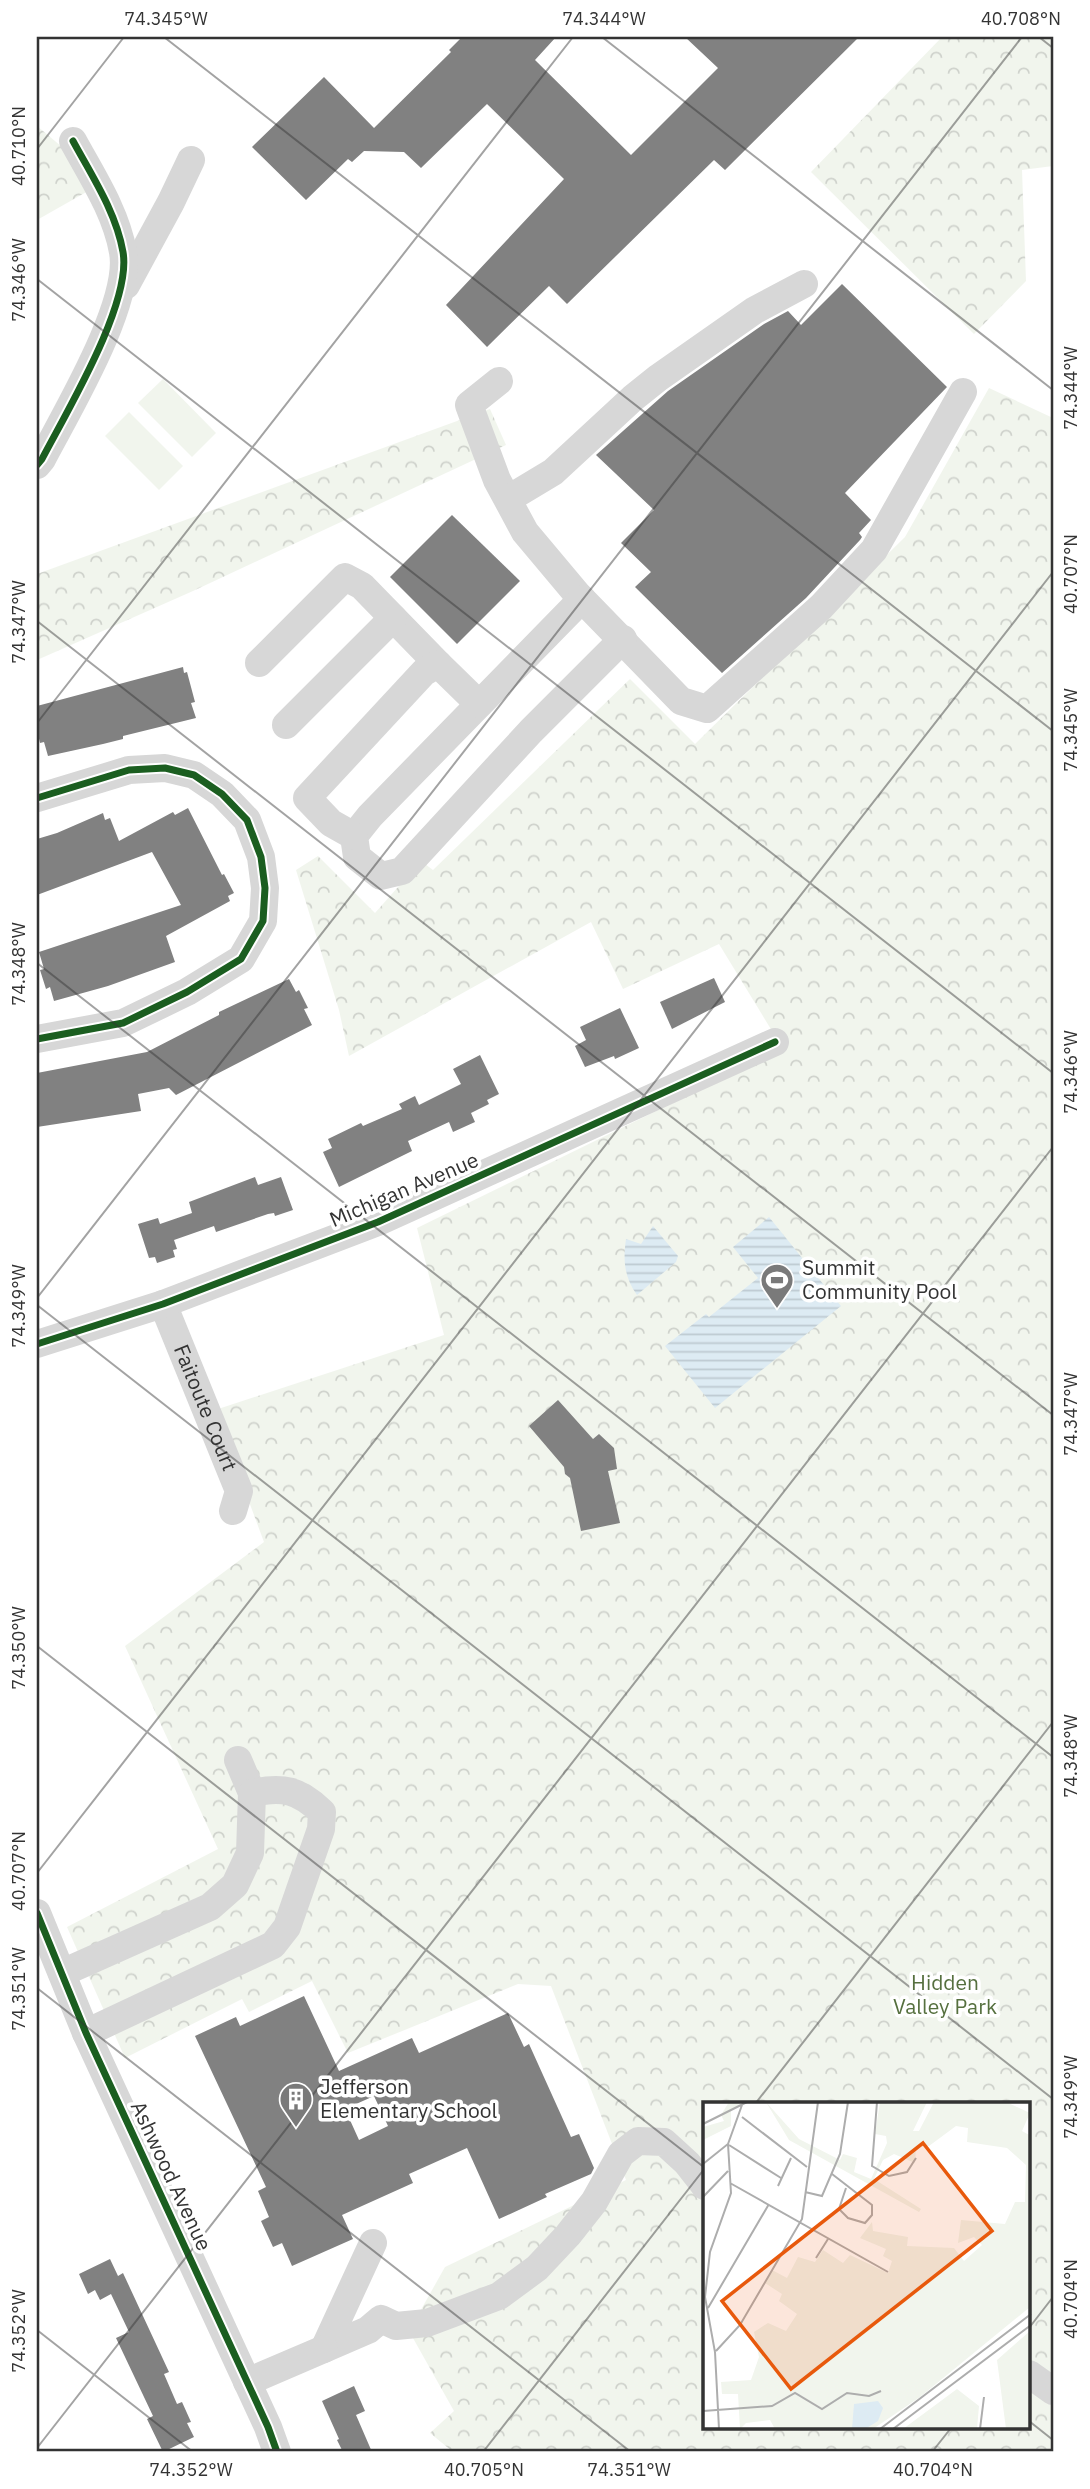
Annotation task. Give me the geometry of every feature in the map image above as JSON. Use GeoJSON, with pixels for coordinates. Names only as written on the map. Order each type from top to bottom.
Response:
{"type":"FeatureCollection","features":[{"type":"Feature","properties":{"kind":"street"},"geometry":{"type":"LineString","coordinates":[[74,141],[110,210],[124,254],[120,297]]}},
{"type":"Feature","properties":{"kind":"street"},"geometry":{"type":"LineString","coordinates":[[37,465],[43,459],[105,335],[120,297],[191,160]]}},
{"type":"Feature","properties":{"kind":"street"},"geometry":{"type":"LineString","coordinates":[[508,499],[553,472],[658,378],[755,310],[804,284]]}},
{"type":"Feature","properties":{"kind":"street"},"geometry":{"type":"LineString","coordinates":[[499,381],[469,405],[497,480],[525,532],[582,599],[681,701],[707,709],[821,607],[874,550],[963,392]]}},
{"type":"Feature","properties":{"kind":"street"},"geometry":{"type":"LineString","coordinates":[[259,663],[345,577],[362,586],[480,704]]}},
{"type":"Feature","properties":{"kind":"street"},"geometry":{"type":"LineString","coordinates":[[582,599],[370,816],[354,835],[357,858],[381,876],[402,871],[531,731],[623,639]]}},
{"type":"Feature","properties":{"kind":"street"},"geometry":{"type":"LineString","coordinates":[[286,725],[393,618]]}},
{"type":"Feature","properties":{"kind":"street"},"geometry":{"type":"LineString","coordinates":[[354,835],[331,823],[307,798],[424,672],[438,664]]}},
{"type":"Feature","properties":{"kind":"street"},"geometry":{"type":"LineString","coordinates":[[37,798],[129,770],[165,768],[194,775],[222,794],[247,820],[261,857],[265,888],[263,921],[241,959],[187,992],[123,1023],[37,1039]]}},
{"type":"Feature","properties":{"kind":"street","name":"Michigan Avenue"},"geometry":{"type":"LineString","coordinates":[[37,1344],[163,1304],[378,1222],[775,1042]]}},
{"type":"Feature","properties":{"kind":"street","name":"Faitoute Court"},"geometry":{"type":"LineString","coordinates":[[163,1304],[239,1491],[233,1511]]}},
{"type":"Feature","properties":{"kind":"street"},"geometry":{"type":"LineString","coordinates":[[62,1973],[210,1907],[235,1885],[250,1853],[252,1793],[238,1760]]}},
{"type":"Feature","properties":{"kind":"street"},"geometry":{"type":"LineString","coordinates":[[86,2033],[273,1945],[286,1927],[321,1829],[322,1812],[308,1798],[290,1790],[252,1793]]}},
{"type":"Feature","properties":{"kind":"street","name":"Ashwood Avenue"},"geometry":{"type":"LineString","coordinates":[[37,1913],[86,2033],[277,2452]]}},
{"type":"Feature","properties":{"kind":"street"},"geometry":{"type":"LineString","coordinates":[[247,2382],[368,2330],[381,2319],[396,2326],[427,2323],[499,2296],[537,2268],[568,2235],[594,2202],[621,2154],[638,2141],[664,2142],[687,2163],[703,2183]]}},
{"type":"Feature","properties":{"kind":"street"},"geometry":{"type":"LineString","coordinates":[[324,2349],[373,2243]]}},
{"type":"Feature","properties":{"kind":"street"},"geometry":{"type":"LineString","coordinates":[[1030,2375],[1053,2391]]}},
{"type":"Feature","properties":{"kind":"green space"},"geometry":{"type":"Polygon","coordinates":[[[942,37],[1053,37],[1053,166],[1022,170],[1026,281],[974,334],[811,172],[942,37]]]}},
{"type":"Feature","properties":{"kind":"green space"},"geometry":{"type":"Polygon","coordinates":[[[37,126],[104,182],[37,220],[37,126]]]}},
{"type":"Feature","properties":{"kind":"green space"},"geometry":{"type":"Polygon","coordinates":[[[163,379],[216,433],[192,457],[138,403],[163,379]]]}},
{"type":"Feature","properties":{"kind":"green space","name":"Hidden Valley Park"},"geometry":{"type":"Polygon","coordinates":[[[989,388],[1053,418],[1053,2452],[453,2452],[430,2433],[454,2411],[409,2331],[445,2267],[626,2180],[551,1986],[518,1984],[348,2053],[312,1981],[249,2012],[242,1999],[125,2058],[67,1927],[218,1849],[125,1646],[264,1542],[215,1410],[444,1335],[417,1228],[783,1049],[719,944],[623,989],[591,922],[349,1056],[339,1010],[296,870],[318,856],[375,913],[421,861],[433,870],[630,679],[695,744],[905,537],[989,388]]]}},
{"type":"Feature","properties":{"kind":"green space"},"geometry":{"type":"Polygon","coordinates":[[[490,409],[506,445],[193,591],[37,660],[37,574],[490,409]]]}},
{"type":"Feature","properties":{"kind":"green space"},"geometry":{"type":"Polygon","coordinates":[[[129,412],[183,466],[159,490],[105,436],[129,412]]]}},
{"type":"Feature","properties":{"kind":"shaded area","name":"Summit Community Pool"},"geometry":{"type":"Polygon","coordinates":[[[769,1217],[841,1306],[715,1408],[665,1346],[706,1314],[709,1317],[758,1278],[733,1247],[769,1217]]]}},
{"type":"Feature","properties":{"kind":"shaded area"},"geometry":{"type":"Polygon","coordinates":[[[653,1226],[678,1256],[676,1262],[637,1295],[629,1282],[626,1268],[626,1239],[641,1244],[653,1226]]]}},
{"type":"Feature","properties":{"kind":"building"},"geometry":{"type":"Polygon","coordinates":[[[462,37],[556,37],[535,60],[631,155],[718,68],[685,37],[859,37],[725,170],[714,160],[567,304],[549,286],[487,347],[446,305],[564,179],[487,104],[421,168],[404,152],[364,151],[352,162],[348,159],[306,200],[252,147],[324,77],[374,128],[451,52],[449,50],[462,37]]]}},
{"type":"Feature","properties":{"kind":"building"},"geometry":{"type":"Polygon","coordinates":[[[842,284],[947,387],[845,493],[871,520],[859,533],[862,537],[860,540],[806,598],[722,673],[635,587],[651,572],[621,543],[654,510],[596,455],[668,391],[764,324],[788,311],[801,325],[842,284]]]}},
{"type":"Feature","properties":{"kind":"building"},"geometry":{"type":"Polygon","coordinates":[[[452,515],[520,581],[457,644],[390,577],[452,515]]]}},
{"type":"Feature","properties":{"kind":"building"},"geometry":{"type":"Polygon","coordinates":[[[183,667],[184,673],[187,672],[195,702],[191,703],[196,718],[123,736],[123,739],[48,756],[44,742],[40,743],[37,706],[183,667]]]}},
{"type":"Feature","properties":{"kind":"building"},"geometry":{"type":"Polygon","coordinates":[[[188,808],[234,893],[228,896],[230,901],[166,936],[175,962],[108,986],[54,1001],[50,987],[46,989],[40,970],[44,969],[39,952],[181,905],[152,852],[37,895],[37,839],[103,813],[105,820],[110,818],[119,841],[173,812],[175,815],[188,808]]]}},
{"type":"Feature","properties":{"kind":"building"},"geometry":{"type":"Polygon","coordinates":[[[714,978],[725,1002],[672,1029],[660,1002],[714,978]]]}},
{"type":"Feature","properties":{"kind":"building"},"geometry":{"type":"Polygon","coordinates":[[[289,979],[296,992],[299,990],[308,1008],[304,1009],[312,1025],[176,1095],[169,1088],[138,1094],[141,1111],[37,1127],[37,1073],[147,1052],[219,1015],[219,1012],[289,979]]]}},
{"type":"Feature","properties":{"kind":"building"},"geometry":{"type":"Polygon","coordinates":[[[620,1008],[639,1048],[615,1059],[614,1056],[585,1067],[575,1046],[586,1040],[580,1027],[620,1008]]]}},
{"type":"Feature","properties":{"kind":"building"},"geometry":{"type":"Polygon","coordinates":[[[480,1055],[499,1094],[487,1100],[489,1104],[471,1113],[475,1122],[453,1132],[449,1122],[408,1141],[412,1151],[339,1187],[323,1152],[332,1148],[328,1139],[361,1123],[363,1126],[402,1109],[399,1104],[415,1096],[419,1105],[461,1084],[453,1069],[480,1055]]]}},
{"type":"Feature","properties":{"kind":"building"},"geometry":{"type":"Polygon","coordinates":[[[255,1177],[258,1185],[281,1177],[293,1210],[275,1216],[274,1213],[268,1214],[216,1232],[214,1226],[174,1240],[177,1249],[173,1250],[175,1257],[157,1263],[155,1257],[149,1258],[138,1224],[158,1218],[160,1224],[192,1213],[189,1202],[255,1177]]]}},
{"type":"Feature","properties":{"kind":"building"},"geometry":{"type":"Polygon","coordinates":[[[558,1400],[593,1439],[599,1434],[614,1448],[617,1469],[608,1471],[620,1523],[581,1531],[570,1478],[529,1426],[558,1400]]]}},
{"type":"Feature","properties":{"kind":"building","name":"Jefferson Elementary School"},"geometry":{"type":"Polygon","coordinates":[[[304,1996],[339,2071],[412,2038],[419,2053],[508,2013],[524,2047],[529,2044],[571,2137],[579,2134],[594,2168],[591,2174],[545,2194],[547,2197],[499,2219],[467,2148],[409,2174],[413,2183],[342,2215],[353,2239],[292,2266],[282,2243],[273,2247],[261,2221],[269,2217],[258,2191],[266,2187],[195,2036],[236,2017],[240,2026],[304,1996]],[[374,2096],[345,2109],[359,2140],[388,2126],[374,2096]]]}},
{"type":"Feature","properties":{"kind":"building"},"geometry":{"type":"Polygon","coordinates":[[[110,2259],[118,2276],[123,2273],[169,2372],[164,2374],[177,2404],[182,2402],[191,2422],[187,2423],[194,2437],[163,2452],[147,2419],[153,2416],[116,2338],[129,2332],[111,2294],[100,2300],[95,2290],[88,2294],[79,2274],[110,2259]]]}},
{"type":"Feature","properties":{"kind":"building"},"geometry":{"type":"Polygon","coordinates":[[[354,2386],[365,2411],[356,2415],[372,2452],[343,2452],[322,2401],[354,2386]]]}},
{"type":"Feature","properties":{"kind":"cycle path"},"geometry":{"type":"LineString","coordinates":[[37,465],[95,357],[118,299],[123,274],[123,252],[115,223],[73,141]]}},
{"type":"Feature","properties":{"kind":"cycle path"},"geometry":{"type":"LineString","coordinates":[[37,798],[129,770],[165,768],[194,775],[222,794],[247,820],[261,857],[265,888],[263,921],[241,959],[187,992],[123,1023],[37,1039]]}},
{"type":"Feature","properties":{"kind":"cycle path"},"geometry":{"type":"LineString","coordinates":[[37,1344],[163,1304],[378,1222],[775,1042]]}},
{"type":"Feature","properties":{"kind":"cycle path"},"geometry":{"type":"LineString","coordinates":[[37,1913],[86,2033],[268,2427],[277,2452]]}},
{"type":"Feature","properties":{"kind":"place","name":"Summit Community Pool"},"geometry":{"type":"Point","coordinates":[777,1310]}},
{"type":"Feature","properties":{"kind":"place","name":"Jefferson Elementary School"},"geometry":{"type":"Point","coordinates":[296,2129]}}]}
